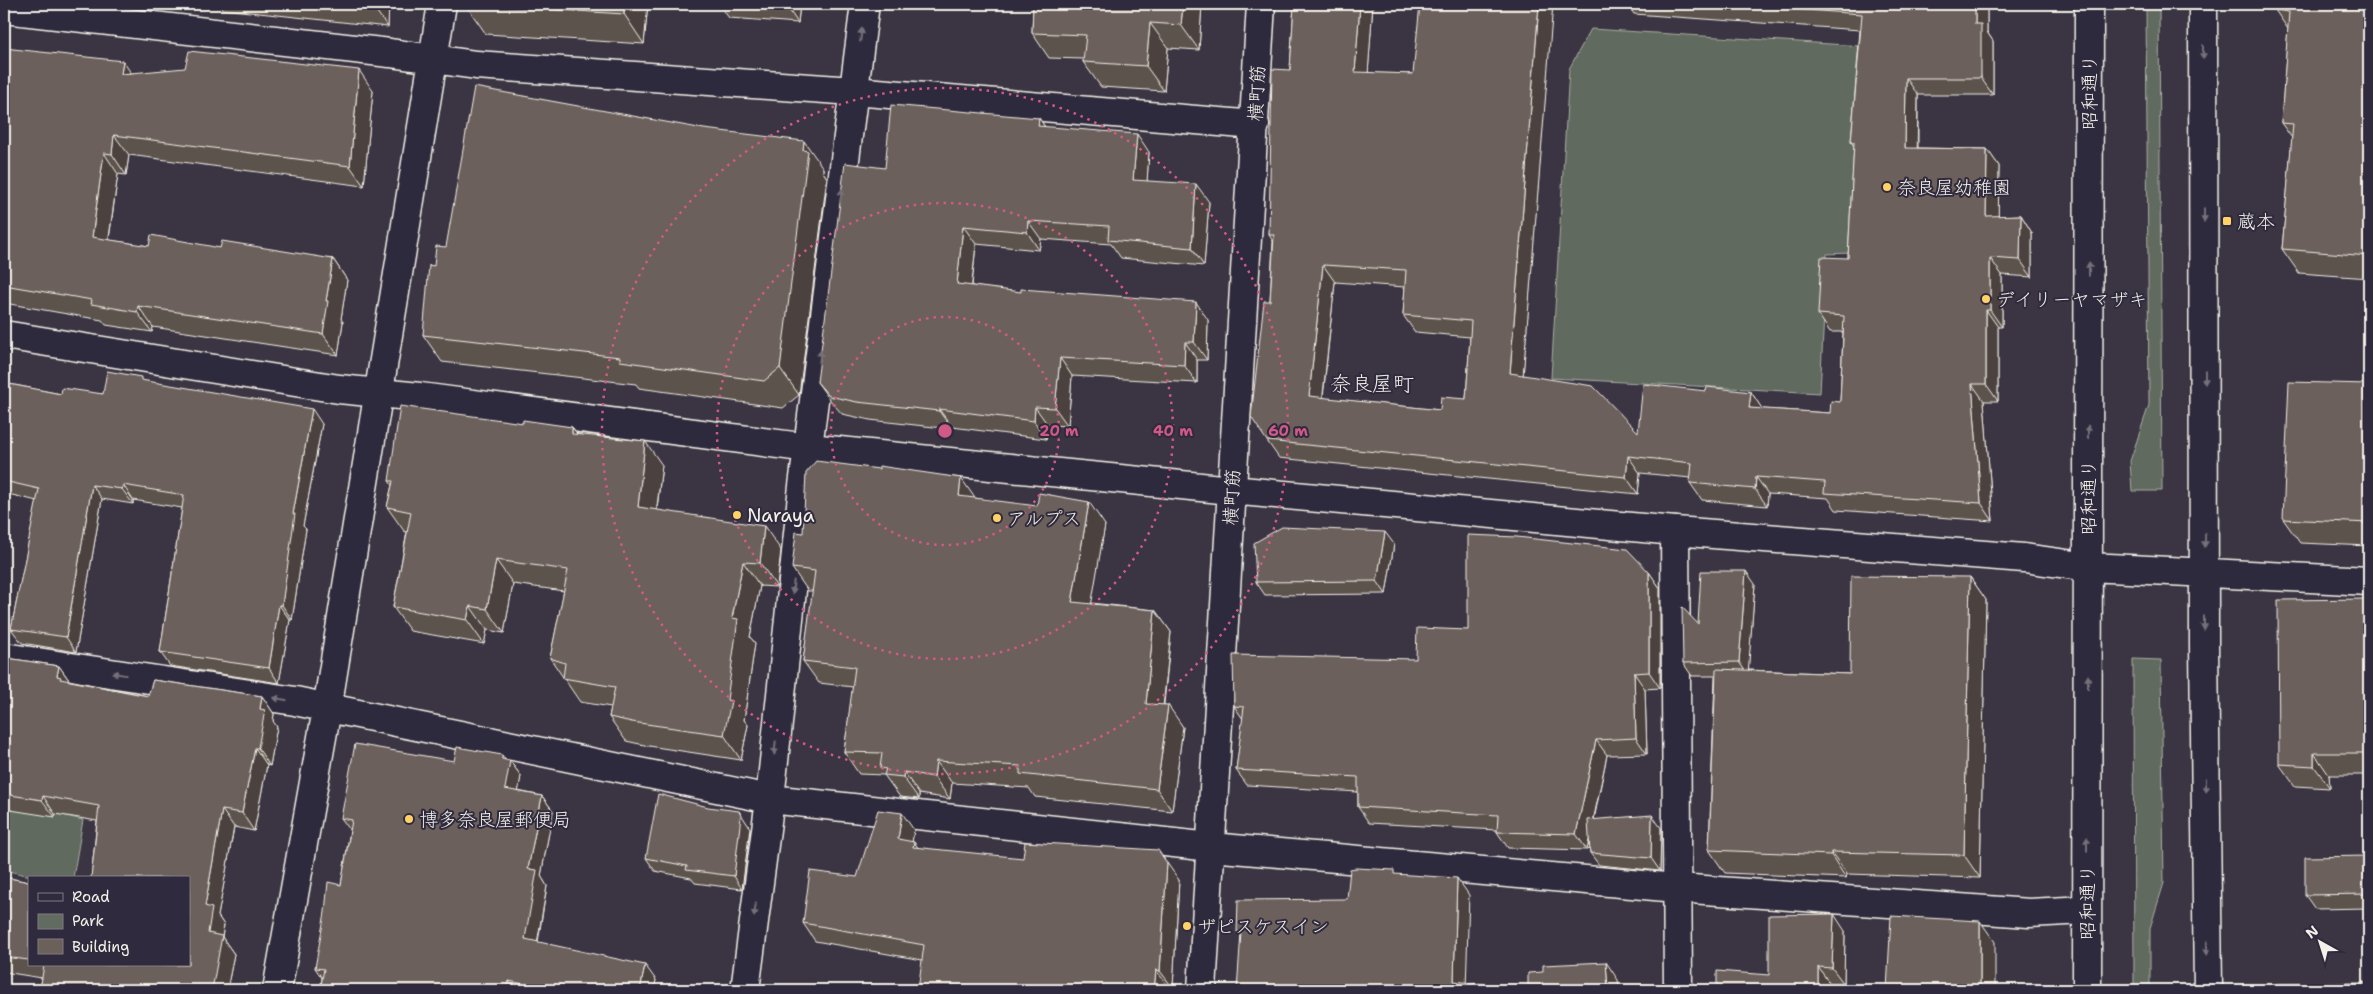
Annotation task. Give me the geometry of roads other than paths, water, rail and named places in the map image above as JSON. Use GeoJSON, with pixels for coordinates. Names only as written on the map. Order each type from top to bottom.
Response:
{"type":"FeatureCollection","features":[{"type":"Feature","properties":{"kind":"street"},"geometry":{"type":"LineString","coordinates":[[277,990],[328,708],[442,4]]}},
{"type":"Feature","properties":{"kind":"street"},"geometry":{"type":"LineString","coordinates":[[745,990],[770,799],[809,448],[865,4]]}},
{"type":"Feature","properties":{"kind":"street","name":"横町筋"},"geometry":{"type":"LineString","coordinates":[[1202,990],[1261,4]]}},
{"type":"Feature","properties":{"kind":"street","name":"昭和通り"},"geometry":{"type":"LineString","coordinates":[[2087,990],[2089,4]]}},
{"type":"Feature","properties":{"kind":"street"},"geometry":{"type":"LineString","coordinates":[[2203,4],[2208,990]]}},
{"type":"Feature","properties":{"kind":"street"},"geometry":{"type":"LineString","coordinates":[[4,9],[476,65],[854,91],[1255,126]]}},
{"type":"Feature","properties":{"kind":"street"},"geometry":{"type":"LineString","coordinates":[[4,335],[339,389],[809,448],[1231,490],[1675,531],[2014,558],[2089,567],[2369,582]]}},
{"type":"Feature","properties":{"kind":"street"},"geometry":{"type":"LineString","coordinates":[[1675,531],[1678,990]]}},
{"type":"Feature","properties":{"kind":"street"},"geometry":{"type":"LineString","coordinates":[[4,657],[289,700],[770,799],[1211,847],[1677,888],[2029,913],[2086,910]]}},
{"type":"Feature","properties":{"kind":"place","name":"奈良屋幼稚園"},"geometry":{"type":"Point","coordinates":[1887,187]}},
{"type":"Feature","properties":{"kind":"place","name":"蔵本"},"geometry":{"type":"Point","coordinates":[2227,221]}},
{"type":"Feature","properties":{"kind":"place","name":"デイリーヤマザキ"},"geometry":{"type":"Point","coordinates":[1986,299]}},
{"type":"Feature","properties":{"kind":"place","name":"Naraya"},"geometry":{"type":"Point","coordinates":[737,515]}},
{"type":"Feature","properties":{"kind":"place","name":"アルプス"},"geometry":{"type":"Point","coordinates":[997,518]}},
{"type":"Feature","properties":{"kind":"place","name":"博多奈良屋郵便局"},"geometry":{"type":"Point","coordinates":[409,819]}},
{"type":"Feature","properties":{"kind":"place","name":"ザピスケスイン"},"geometry":{"type":"Point","coordinates":[1187,926]}},
{"type":"Feature","properties":{"kind":"district","name":"奈良屋町"},"geometry":{"type":"Point","coordinates":[1372,384]}}]}
